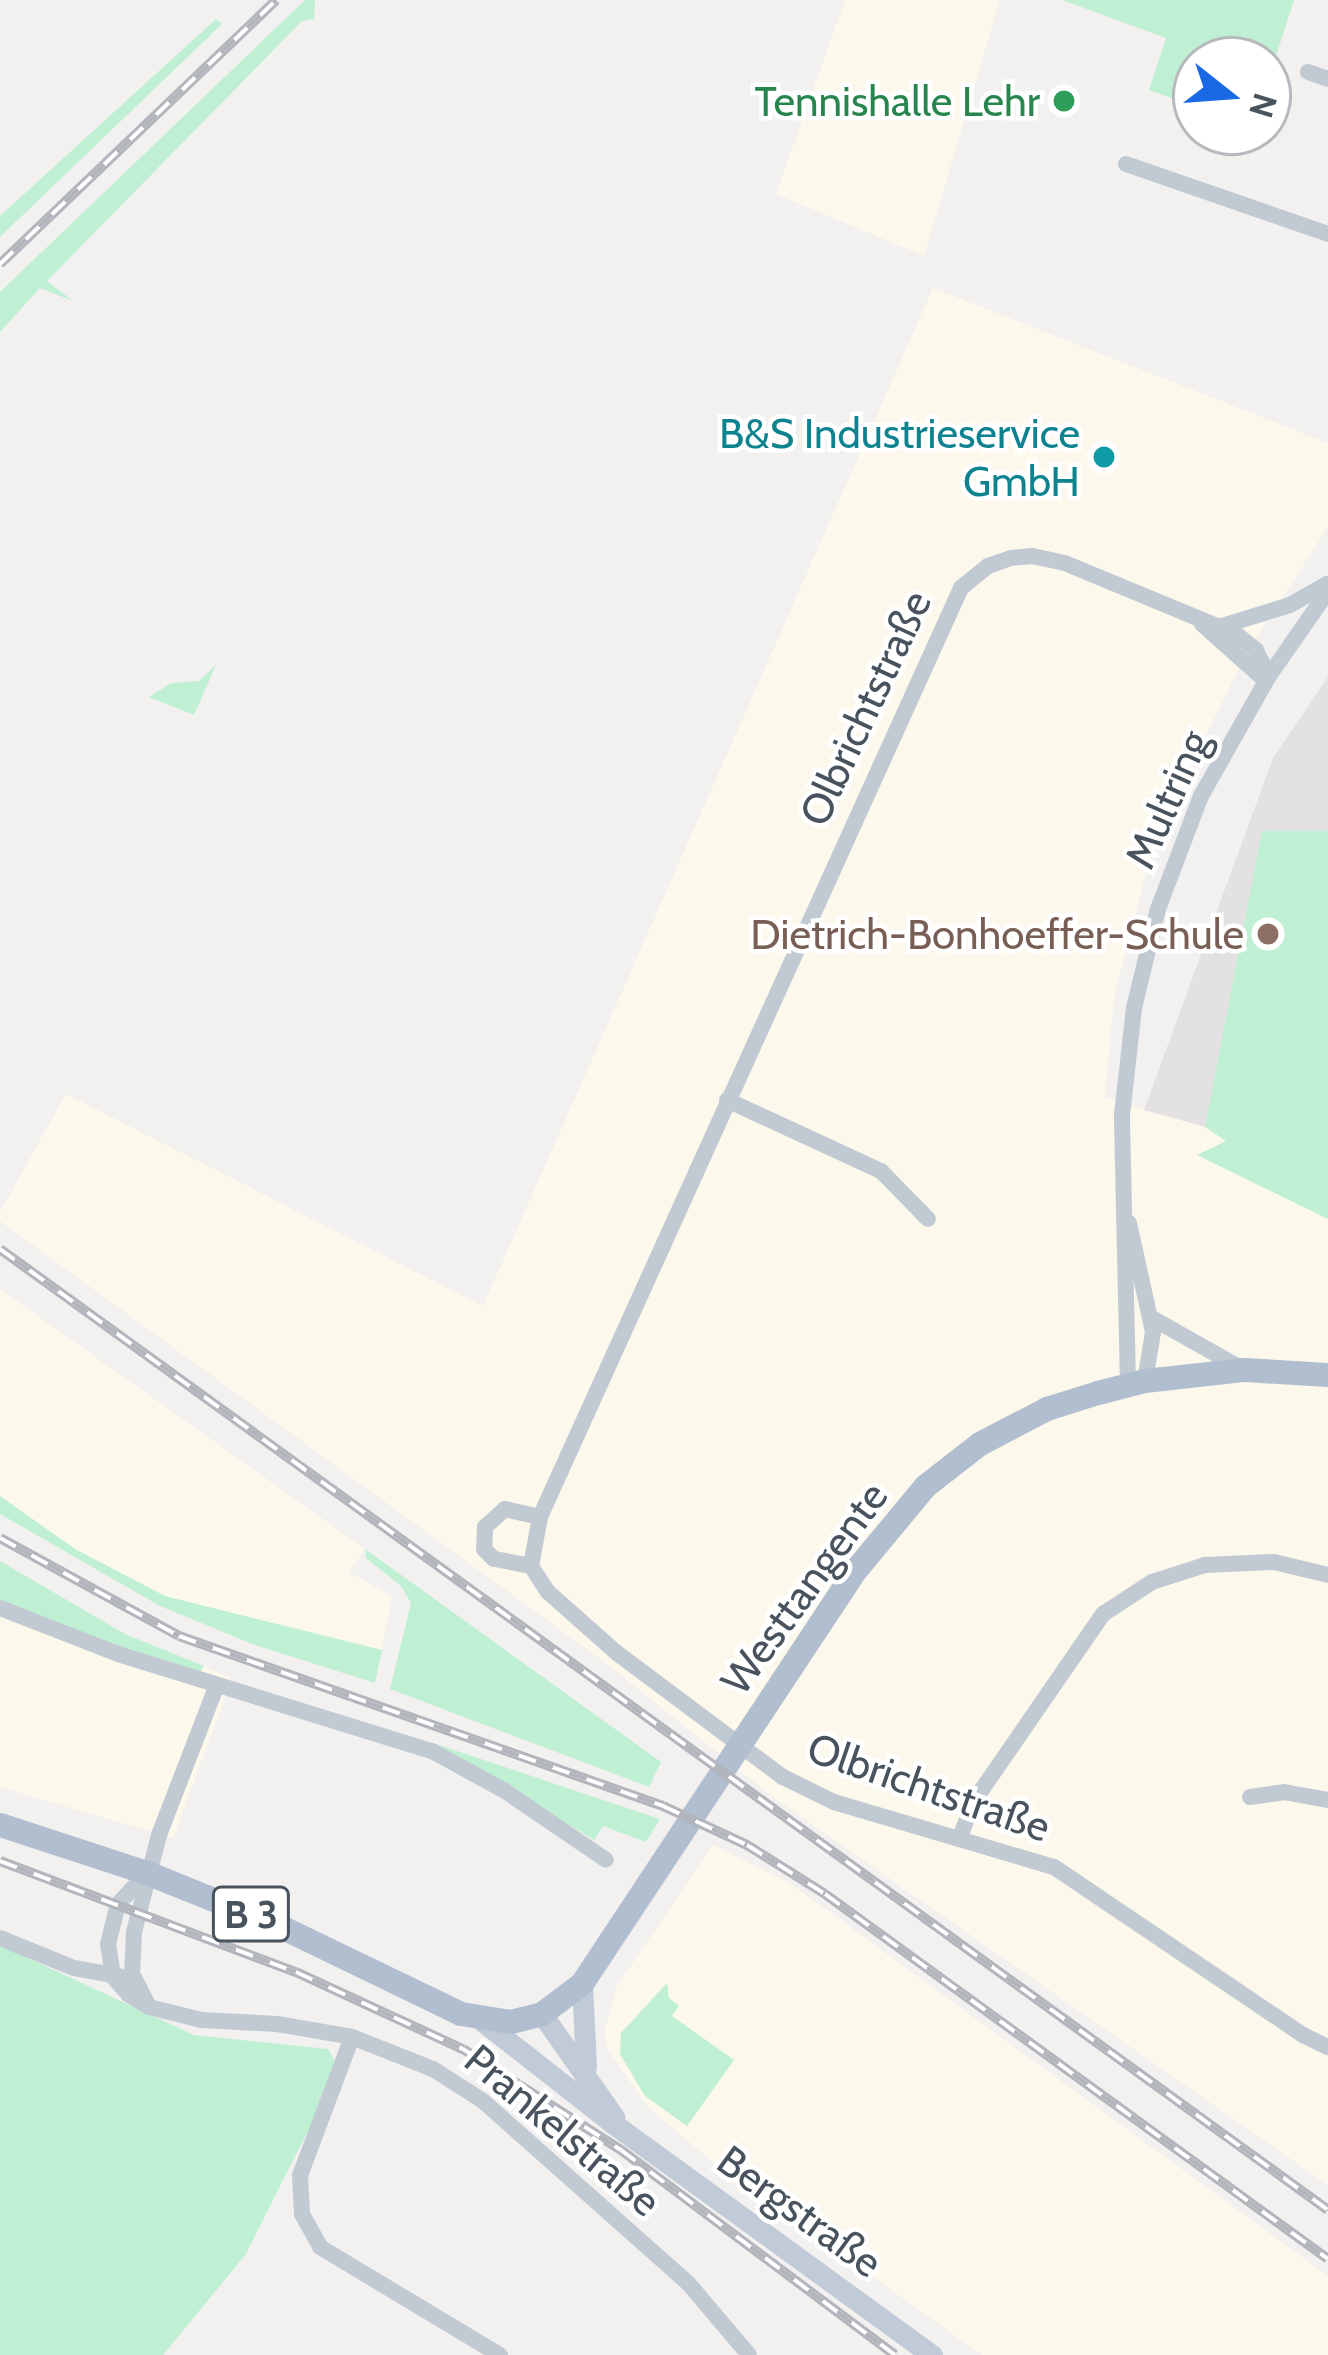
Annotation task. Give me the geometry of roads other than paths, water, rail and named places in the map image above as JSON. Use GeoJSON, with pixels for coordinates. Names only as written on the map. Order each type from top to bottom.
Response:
{"type":"FeatureCollection","features":[{"type":"Feature","properties":{"kind":"main road","name":"Westtangente"},"geometry":{"type":"LineString","coordinates":[[582,1984],[857,1569],[926,1486],[980,1444],[1047,1409],[1137,1383],[1245,1370],[1328,1375]]}},
{"type":"Feature","properties":{"kind":"main road","name":"B 3"},"geometry":{"type":"LineString","coordinates":[[0,1825],[147,1873],[279,1926],[438,2005],[481,2020],[511,2022],[542,2014]]}},
{"type":"Feature","properties":{"kind":"main road"},"geometry":{"type":"LineString","coordinates":[[561,2083],[542,2014],[582,1984]]}},
{"type":"Feature","properties":{"kind":"main road"},"geometry":{"type":"LineString","coordinates":[[582,1984],[587,2073]]}},
{"type":"Feature","properties":{"kind":"main road","name":"Bergstraße"},"geometry":{"type":"LineString","coordinates":[[542,2014],[623,2131]]}},
{"type":"Feature","properties":{"kind":"main road","name":"Bergstraße"},"geometry":{"type":"LineString","coordinates":[[481,2020],[623,2131],[932,2355]]}},
{"type":"Feature","properties":{"kind":"street"},"geometry":{"type":"LineString","coordinates":[[1308,72],[1328,79]]}},
{"type":"Feature","properties":{"kind":"street"},"geometry":{"type":"LineString","coordinates":[[1126,164],[1328,235]]}},
{"type":"Feature","properties":{"kind":"street","name":"Olbrichtstraße"},"geometry":{"type":"LineString","coordinates":[[1267,678],[1210,625],[1065,563],[1033,556],[1011,558],[973,576],[951,604],[916,676],[540,1517],[531,1566],[548,1592],[617,1653],[783,1778],[833,1802],[1054,1867],[1303,2035],[1328,2047]]}},
{"type":"Feature","properties":{"kind":"street"},"geometry":{"type":"LineString","coordinates":[[1210,625],[1289,605],[1328,587]]}},
{"type":"Feature","properties":{"kind":"street","name":"Multring"},"geometry":{"type":"LineString","coordinates":[[1137,1383],[1122,1114],[1134,1008],[1158,909],[1202,796],[1267,678],[1328,587]]}},
{"type":"Feature","properties":{"kind":"street"},"geometry":{"type":"LineString","coordinates":[[727,1100],[881,1171],[928,1220]]}},
{"type":"Feature","properties":{"kind":"street","name":"Multring"},"geometry":{"type":"LineString","coordinates":[[1125,1203],[1153,1350],[1137,1383]]}},
{"type":"Feature","properties":{"kind":"street"},"geometry":{"type":"LineString","coordinates":[[1150,1316],[1245,1370]]}},
{"type":"Feature","properties":{"kind":"street","name":"Olbrichtstraße"},"geometry":{"type":"LineString","coordinates":[[531,1566],[494,1559],[484,1549],[485,1527],[505,1509],[540,1517]]}},
{"type":"Feature","properties":{"kind":"street"},"geometry":{"type":"LineString","coordinates":[[960,1837],[974,1801],[1103,1614],[1152,1582],[1205,1565],[1274,1562],[1328,1575]]}},
{"type":"Feature","properties":{"kind":"street"},"geometry":{"type":"LineString","coordinates":[[0,1608],[217,1685],[432,1750],[506,1791],[606,1860]]}},
{"type":"Feature","properties":{"kind":"street"},"geometry":{"type":"LineString","coordinates":[[0,1938],[22,1952],[122,1975],[147,1873],[217,1685]]}},
{"type":"Feature","properties":{"kind":"street"},"geometry":{"type":"LineString","coordinates":[[1250,1797],[1284,1792],[1328,1800]]}},
{"type":"Feature","properties":{"kind":"street","name":"Prankelstraße"},"geometry":{"type":"LineString","coordinates":[[122,1975],[149,2007],[201,2020],[277,2024],[352,2037],[405,2055],[483,2101],[688,2283],[749,2355]]}},
{"type":"Feature","properties":{"kind":"street"},"geometry":{"type":"LineString","coordinates":[[352,2037],[300,2175],[302,2214],[320,2247],[500,2355]]}},
{"type":"Feature","properties":{"kind":"railway"},"geometry":{"type":"LineString","coordinates":[[0,264],[276,0]]}},
{"type":"Feature","properties":{"kind":"railway"},"geometry":{"type":"LineString","coordinates":[[0,1249],[1328,2210]]}},
{"type":"Feature","properties":{"kind":"railway"},"geometry":{"type":"LineString","coordinates":[[0,1538],[179,1636],[663,1806],[747,1845],[825,1894],[1328,2259]]}},
{"type":"Feature","properties":{"kind":"railway"},"geometry":{"type":"LineString","coordinates":[[0,1861],[296,1972],[463,2049],[621,2150],[895,2355]]}},
{"type":"Feature","properties":{"kind":"place","name":"Tennishalle Lehr"},"geometry":{"type":"Point","coordinates":[1064,101]}},
{"type":"Feature","properties":{"kind":"place","name":"B&S Industrieservice GmbH"},"geometry":{"type":"Point","coordinates":[1104,457]}},
{"type":"Feature","properties":{"kind":"place","name":"Dietrich-Bonhoeffer-Schule"},"geometry":{"type":"Point","coordinates":[1268,934]}}]}
